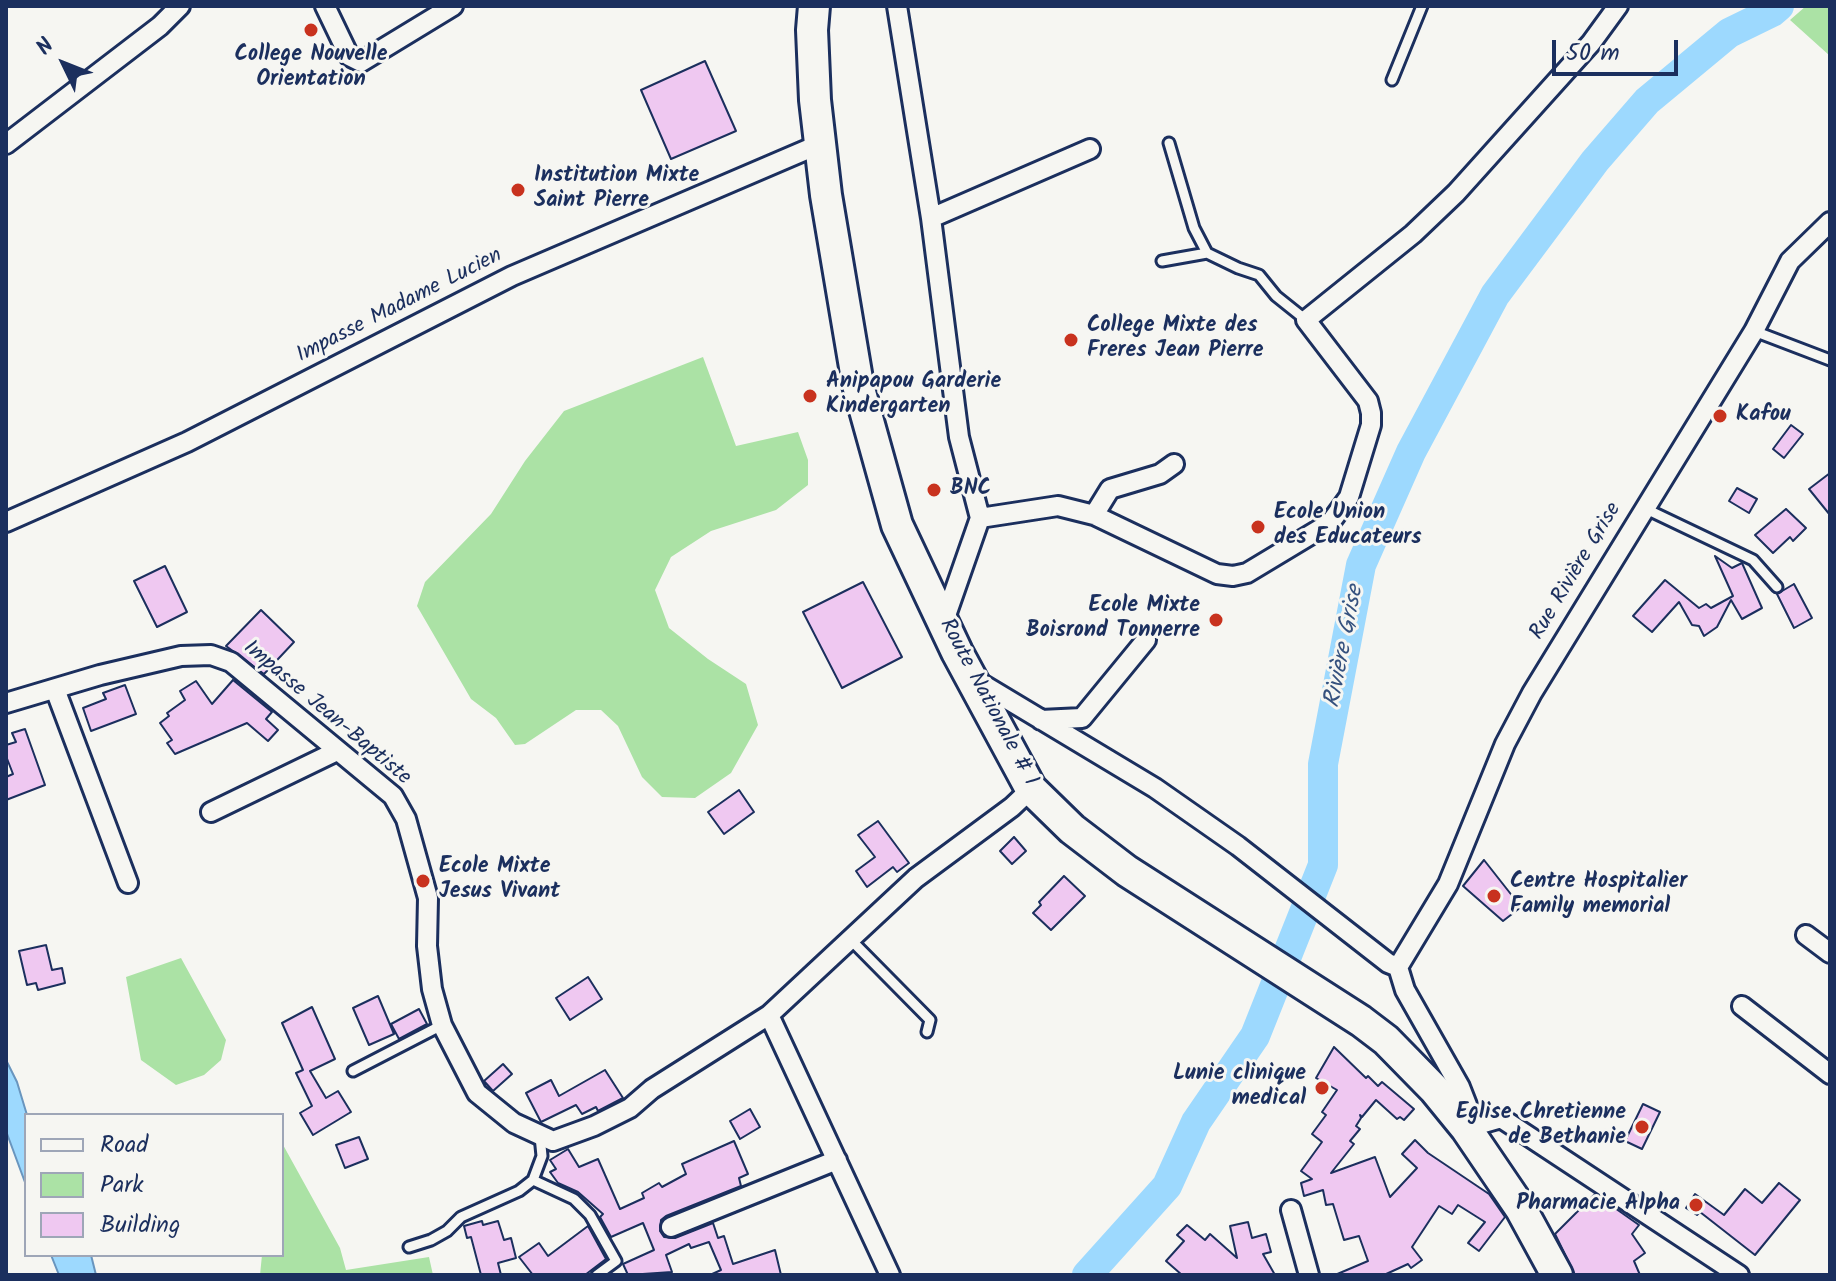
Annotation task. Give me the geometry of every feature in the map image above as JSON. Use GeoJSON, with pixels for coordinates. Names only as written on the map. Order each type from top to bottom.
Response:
{"type":"FeatureCollection","features":[{"type":"Feature","properties":{"kind":"main road","name":"Route Nationale # 1"},"geometry":{"type":"LineString","coordinates":[[814,6],[814,72],[820,144],[858,385],[897,525],[943,624],[1031,789],[1072,829],[1127,871],[1187,907],[1386,1040],[1466,1128],[1521,1209],[1557,1275]]}},
{"type":"Feature","properties":{"kind":"street"},"geometry":{"type":"LineString","coordinates":[[6,144],[160,26],[180,6]]}},
{"type":"Feature","properties":{"kind":"street"},"geometry":{"type":"LineString","coordinates":[[325,6],[349,56],[361,62],[453,6]]}},
{"type":"Feature","properties":{"kind":"street"},"geometry":{"type":"LineString","coordinates":[[897,6],[931,218],[959,437],[980,518],[943,624]]}},
{"type":"Feature","properties":{"kind":"street"},"geometry":{"type":"LineString","coordinates":[[980,518],[1058,506],[1094,515],[1217,574],[1233,576],[1247,573],[1330,523],[1349,497],[1371,425],[1371,413],[1368,401],[1306,320],[1413,234],[1456,193],[1591,43],[1618,6]]}},
{"type":"Feature","properties":{"kind":"street","name":"Impasse Madame Lucien"},"geometry":{"type":"LineString","coordinates":[[6,522],[187,442],[512,276],[820,144]]}},
{"type":"Feature","properties":{"kind":"street"},"geometry":{"type":"LineString","coordinates":[[931,218],[1090,149]]}},
{"type":"Feature","properties":{"kind":"street","name":"Rue Rivière Grise"},"geometry":{"type":"LineString","coordinates":[[1393,965],[1448,884],[1518,718],[1754,331],[1790,261],[1830,222]]}},
{"type":"Feature","properties":{"kind":"street"},"geometry":{"type":"LineString","coordinates":[[1094,515],[1110,489],[1160,474],[1174,464]]}},
{"type":"Feature","properties":{"kind":"street"},"geometry":{"type":"LineString","coordinates":[[1041,720],[1082,718],[1146,640]]}},
{"type":"Feature","properties":{"kind":"street","name":"Impasse Jean-Baptiste"},"geometry":{"type":"LineString","coordinates":[[6,703],[100,675],[181,656],[211,655],[231,662],[393,796],[406,819],[428,898],[427,946],[432,989],[442,1025],[477,1093],[514,1123],[553,1141],[630,1108],[652,1089],[769,1015],[916,878],[1012,807],[1031,789]]}},
{"type":"Feature","properties":{"kind":"street"},"geometry":{"type":"LineString","coordinates":[[970,676],[1155,788],[1238,846],[1393,965],[1460,1087],[1469,1110],[1466,1128],[1501,1118],[1739,1275]]}},
{"type":"Feature","properties":{"kind":"street"},"geometry":{"type":"LineString","coordinates":[[55,689],[128,883]]}},
{"type":"Feature","properties":{"kind":"street"},"geometry":{"type":"LineString","coordinates":[[211,812],[337,751]]}},
{"type":"Feature","properties":{"kind":"street"},"geometry":{"type":"LineString","coordinates":[[1806,935],[1830,953]]}},
{"type":"Feature","properties":{"kind":"street"},"geometry":{"type":"LineString","coordinates":[[1742,1006],[1830,1074]]}},
{"type":"Feature","properties":{"kind":"street"},"geometry":{"type":"LineString","coordinates":[[769,1015],[890,1275]]}},
{"type":"Feature","properties":{"kind":"street"},"geometry":{"type":"LineString","coordinates":[[671,1227],[837,1160]]}},
{"type":"Feature","properties":{"kind":"street"},"geometry":{"type":"LineString","coordinates":[[1291,1210],[1309,1275]]}},
{"type":"Feature","properties":{"kind":"lane"},"geometry":{"type":"LineString","coordinates":[[1392,80],[1422,6]]}},
{"type":"Feature","properties":{"kind":"lane"},"geometry":{"type":"LineString","coordinates":[[1169,143],[1194,228],[1207,253]]}},
{"type":"Feature","properties":{"kind":"lane"},"geometry":{"type":"LineString","coordinates":[[1162,261],[1207,253],[1259,275],[1276,296],[1306,320]]}},
{"type":"Feature","properties":{"kind":"lane"},"geometry":{"type":"LineString","coordinates":[[1754,331],[1830,360]]}},
{"type":"Feature","properties":{"kind":"lane"},"geometry":{"type":"LineString","coordinates":[[1644,508],[1753,560],[1777,587]]}},
{"type":"Feature","properties":{"kind":"lane"},"geometry":{"type":"LineString","coordinates":[[850,939],[930,1020],[927,1032]]}},
{"type":"Feature","properties":{"kind":"lane"},"geometry":{"type":"LineString","coordinates":[[353,1071],[442,1025]]}},
{"type":"Feature","properties":{"kind":"lane"},"geometry":{"type":"LineString","coordinates":[[409,1247],[431,1240],[447,1231],[461,1217],[519,1191],[533,1180],[542,1156],[540,1133]]}},
{"type":"Feature","properties":{"kind":"lane"},"geometry":{"type":"LineString","coordinates":[[533,1180],[574,1199],[590,1215],[616,1261],[597,1275]]}},
{"type":"Feature","properties":{"kind":"green space"},"geometry":{"type":"Polygon","coordinates":[[[1806,6],[1830,6],[1830,56],[1790,20],[1806,6]]]}},
{"type":"Feature","properties":{"kind":"green space"},"geometry":{"type":"Polygon","coordinates":[[[703,357],[736,446],[798,432],[808,460],[808,485],[776,510],[711,531],[671,557],[655,590],[669,628],[746,684],[758,725],[731,773],[695,798],[662,797],[642,777],[618,726],[601,710],[576,710],[525,744],[515,745],[496,718],[471,699],[417,606],[425,582],[491,514],[525,461],[564,411],[703,357]]]}},
{"type":"Feature","properties":{"kind":"green space"},"geometry":{"type":"Polygon","coordinates":[[[181,958],[226,1040],[221,1060],[204,1075],[176,1085],[141,1060],[126,977],[181,958]]]}},
{"type":"Feature","properties":{"kind":"green space"},"geometry":{"type":"Polygon","coordinates":[[[284,1147],[340,1248],[346,1270],[429,1257],[433,1275],[260,1275],[262,1257],[284,1257],[284,1147]]]}},
{"type":"Feature","properties":{"kind":"water"},"geometry":{"type":"Polygon","coordinates":[[[6,1060],[26,1113],[24,1180],[6,1131],[6,1060]]]}},
{"type":"Feature","properties":{"kind":"water"},"geometry":{"type":"Polygon","coordinates":[[[52,1257],[92,1257],[96,1275],[59,1275],[52,1257]]]}},
{"type":"Feature","properties":{"kind":"building"},"geometry":{"type":"Polygon","coordinates":[[[705,61],[736,131],[671,159],[641,90],[705,61]]]}},
{"type":"Feature","properties":{"kind":"building"},"geometry":{"type":"Polygon","coordinates":[[[1791,425],[1803,434],[1784,458],[1773,449],[1791,425]]]}},
{"type":"Feature","properties":{"kind":"building"},"geometry":{"type":"Polygon","coordinates":[[[1830,473],[1830,515],[1809,489],[1830,473]]]}},
{"type":"Feature","properties":{"kind":"building"},"geometry":{"type":"Polygon","coordinates":[[[1737,488],[1757,499],[1749,513],[1729,501],[1737,488]]]}},
{"type":"Feature","properties":{"kind":"building"},"geometry":{"type":"Polygon","coordinates":[[[1786,509],[1806,528],[1793,541],[1790,537],[1773,553],[1755,535],[1786,509]]]}},
{"type":"Feature","properties":{"kind":"building"},"geometry":{"type":"Polygon","coordinates":[[[1715,556],[1732,568],[1742,563],[1762,608],[1742,619],[1731,600],[1717,627],[1704,636],[1699,626],[1692,625],[1679,602],[1652,632],[1633,616],[1665,580],[1699,608],[1706,604],[1711,608],[1733,596],[1715,556]]]}},
{"type":"Feature","properties":{"kind":"building"},"geometry":{"type":"Polygon","coordinates":[[[165,566],[187,612],[157,627],[134,581],[165,566]]]}},
{"type":"Feature","properties":{"kind":"building"},"geometry":{"type":"Polygon","coordinates":[[[863,582],[902,657],[842,688],[803,612],[863,582]]]}},
{"type":"Feature","properties":{"kind":"building"},"geometry":{"type":"Polygon","coordinates":[[[1794,584],[1812,618],[1794,628],[1777,594],[1794,584]]]}},
{"type":"Feature","properties":{"kind":"building"},"geometry":{"type":"Polygon","coordinates":[[[261,610],[294,642],[264,674],[226,646],[261,610]]]}},
{"type":"Feature","properties":{"kind":"building"},"geometry":{"type":"Polygon","coordinates":[[[233,680],[272,712],[266,719],[278,730],[268,741],[247,723],[175,754],[167,743],[172,740],[160,723],[169,716],[167,713],[185,700],[180,691],[196,681],[212,704],[233,680]]]}},
{"type":"Feature","properties":{"kind":"building"},"geometry":{"type":"Polygon","coordinates":[[[125,685],[136,714],[91,731],[83,708],[106,699],[103,693],[125,685]]]}},
{"type":"Feature","properties":{"kind":"building"},"geometry":{"type":"Polygon","coordinates":[[[25,729],[45,785],[6,800],[6,777],[13,774],[6,756],[6,745],[16,742],[12,733],[25,729]]]}},
{"type":"Feature","properties":{"kind":"building"},"geometry":{"type":"Polygon","coordinates":[[[739,790],[754,812],[724,834],[708,812],[739,790]]]}},
{"type":"Feature","properties":{"kind":"building"},"geometry":{"type":"Polygon","coordinates":[[[878,821],[909,863],[897,872],[893,867],[867,887],[856,871],[875,857],[858,835],[878,821]]]}},
{"type":"Feature","properties":{"kind":"building"},"geometry":{"type":"Polygon","coordinates":[[[1014,837],[1026,851],[1012,864],[1000,851],[1014,837]]]}},
{"type":"Feature","properties":{"kind":"building","name":"Centre Hospitalier Family memorial"},"geometry":{"type":"Polygon","coordinates":[[[1484,860],[1521,907],[1503,921],[1463,886],[1484,860]]]}},
{"type":"Feature","properties":{"kind":"building"},"geometry":{"type":"Polygon","coordinates":[[[1064,876],[1085,896],[1051,930],[1033,913],[1041,905],[1039,902],[1064,876]]]}},
{"type":"Feature","properties":{"kind":"building"},"geometry":{"type":"Polygon","coordinates":[[[46,945],[52,970],[62,968],[65,983],[38,990],[36,983],[27,985],[19,951],[46,945]]]}},
{"type":"Feature","properties":{"kind":"building"},"geometry":{"type":"Polygon","coordinates":[[[588,977],[602,999],[570,1020],[556,998],[588,977]]]}},
{"type":"Feature","properties":{"kind":"building"},"geometry":{"type":"Polygon","coordinates":[[[378,996],[394,1034],[369,1045],[353,1008],[378,996]]]}},
{"type":"Feature","properties":{"kind":"building"},"geometry":{"type":"Polygon","coordinates":[[[312,1007],[335,1059],[310,1071],[326,1098],[338,1091],[351,1112],[313,1135],[300,1113],[312,1106],[296,1073],[303,1070],[282,1023],[312,1007]]]}},
{"type":"Feature","properties":{"kind":"building"},"geometry":{"type":"Polygon","coordinates":[[[419,1009],[427,1024],[399,1039],[391,1024],[419,1009]]]}},
{"type":"Feature","properties":{"kind":"building"},"geometry":{"type":"Polygon","coordinates":[[[1334,1047],[1366,1078],[1368,1076],[1378,1086],[1382,1082],[1414,1109],[1404,1120],[1400,1117],[1397,1119],[1376,1100],[1362,1117],[1360,1115],[1356,1126],[1360,1129],[1350,1141],[1354,1144],[1331,1173],[1375,1157],[1390,1197],[1417,1168],[1402,1154],[1415,1140],[1428,1153],[1489,1194],[1505,1217],[1479,1251],[1468,1243],[1485,1222],[1458,1205],[1452,1214],[1439,1206],[1412,1247],[1422,1260],[1411,1268],[1408,1264],[1384,1275],[1335,1275],[1368,1261],[1359,1236],[1344,1240],[1333,1204],[1326,1205],[1323,1190],[1304,1196],[1301,1183],[1312,1179],[1301,1171],[1322,1142],[1312,1134],[1326,1115],[1322,1112],[1337,1090],[1316,1078],[1334,1047]]]}},
{"type":"Feature","properties":{"kind":"building"},"geometry":{"type":"Polygon","coordinates":[[[503,1064],[512,1074],[493,1091],[484,1081],[503,1064]]]}},
{"type":"Feature","properties":{"kind":"building"},"geometry":{"type":"Polygon","coordinates":[[[605,1070],[623,1098],[598,1111],[596,1107],[582,1114],[576,1105],[541,1122],[526,1093],[551,1080],[559,1096],[605,1070]]]}},
{"type":"Feature","properties":{"kind":"building","name":"Eglise Chretienne de Bethanie"},"geometry":{"type":"Polygon","coordinates":[[[1643,1104],[1660,1112],[1642,1149],[1625,1141],[1643,1104]]]}},
{"type":"Feature","properties":{"kind":"building"},"geometry":{"type":"Polygon","coordinates":[[[750,1109],[760,1127],[740,1139],[730,1121],[750,1109]]]}},
{"type":"Feature","properties":{"kind":"building"},"geometry":{"type":"Polygon","coordinates":[[[359,1137],[368,1159],[345,1168],[336,1145],[359,1137]]]}},
{"type":"Feature","properties":{"kind":"building"},"geometry":{"type":"Polygon","coordinates":[[[734,1141],[748,1174],[739,1178],[741,1186],[666,1216],[661,1220],[660,1231],[664,1237],[675,1238],[713,1223],[718,1238],[724,1236],[733,1264],[775,1250],[781,1275],[710,1275],[721,1270],[709,1242],[691,1248],[689,1244],[666,1255],[672,1272],[628,1275],[623,1264],[654,1250],[643,1223],[611,1237],[600,1217],[603,1214],[578,1192],[558,1183],[550,1172],[556,1169],[550,1160],[568,1149],[579,1167],[598,1159],[620,1209],[644,1198],[642,1193],[659,1183],[662,1187],[686,1174],[682,1164],[734,1141]]]}},
{"type":"Feature","properties":{"kind":"building"},"geometry":{"type":"Polygon","coordinates":[[[1779,1183],[1800,1200],[1755,1255],[1700,1212],[1697,1215],[1686,1208],[1695,1194],[1724,1215],[1745,1189],[1762,1203],[1779,1183]]]}},
{"type":"Feature","properties":{"kind":"building"},"geometry":{"type":"Polygon","coordinates":[[[1595,1194],[1639,1225],[1632,1234],[1645,1253],[1634,1261],[1640,1275],[1575,1275],[1555,1234],[1595,1194]]]}},
{"type":"Feature","properties":{"kind":"building"},"geometry":{"type":"Polygon","coordinates":[[[482,1221],[483,1225],[498,1221],[504,1240],[511,1238],[516,1258],[498,1263],[501,1275],[481,1275],[471,1237],[467,1238],[464,1226],[482,1221]]]}},
{"type":"Feature","properties":{"kind":"building"},"geometry":{"type":"Polygon","coordinates":[[[1248,1222],[1252,1238],[1266,1234],[1271,1252],[1263,1254],[1275,1275],[1182,1275],[1166,1261],[1184,1241],[1177,1235],[1187,1225],[1205,1240],[1210,1234],[1237,1258],[1230,1226],[1248,1222]]]}},
{"type":"Feature","properties":{"kind":"building"},"geometry":{"type":"Polygon","coordinates":[[[588,1226],[606,1259],[585,1275],[533,1275],[519,1257],[539,1243],[548,1256],[588,1226]]]}},
{"type":"Feature","properties":{"kind":"waterway","name":"Rivière Grise"},"geometry":{"type":"LineString","coordinates":[[1087,1275],[1167,1186],[1196,1122],[1255,1036],[1323,865],[1323,764],[1361,565],[1411,452],[1495,295],[1595,161],[1647,101],[1729,33],[1779,6]]}},
{"type":"Feature","properties":{"kind":"place","name":"College Nouvelle Orientation"},"geometry":{"type":"Point","coordinates":[311,30]}},
{"type":"Feature","properties":{"kind":"place","name":"Institution Mixte Saint Pierre"},"geometry":{"type":"Point","coordinates":[518,190]}},
{"type":"Feature","properties":{"kind":"place","name":"College Mixte des Freres Jean Pierre"},"geometry":{"type":"Point","coordinates":[1071,340]}},
{"type":"Feature","properties":{"kind":"place","name":"Anipapou Garderie Kindergarten"},"geometry":{"type":"Point","coordinates":[810,396]}},
{"type":"Feature","properties":{"kind":"place","name":"Kafou"},"geometry":{"type":"Point","coordinates":[1720,416]}},
{"type":"Feature","properties":{"kind":"place","name":"BNC"},"geometry":{"type":"Point","coordinates":[934,490]}},
{"type":"Feature","properties":{"kind":"place","name":"Ecole Union des Educateurs"},"geometry":{"type":"Point","coordinates":[1258,527]}},
{"type":"Feature","properties":{"kind":"place","name":"Ecole Mixte Boisrond Tonnerre"},"geometry":{"type":"Point","coordinates":[1216,620]}},
{"type":"Feature","properties":{"kind":"place","name":"Ecole Mixte Jesus Vivant"},"geometry":{"type":"Point","coordinates":[423,881]}},
{"type":"Feature","properties":{"kind":"place","name":"Centre Hospitalier Family memorial"},"geometry":{"type":"Point","coordinates":[1494,896]}},
{"type":"Feature","properties":{"kind":"place","name":"Lunie clinique medical"},"geometry":{"type":"Point","coordinates":[1322,1088]}},
{"type":"Feature","properties":{"kind":"place","name":"Eglise Chretienne de Bethanie"},"geometry":{"type":"Point","coordinates":[1642,1127]}},
{"type":"Feature","properties":{"kind":"place","name":"Pharmacie Alpha"},"geometry":{"type":"Point","coordinates":[1696,1205]}}]}
